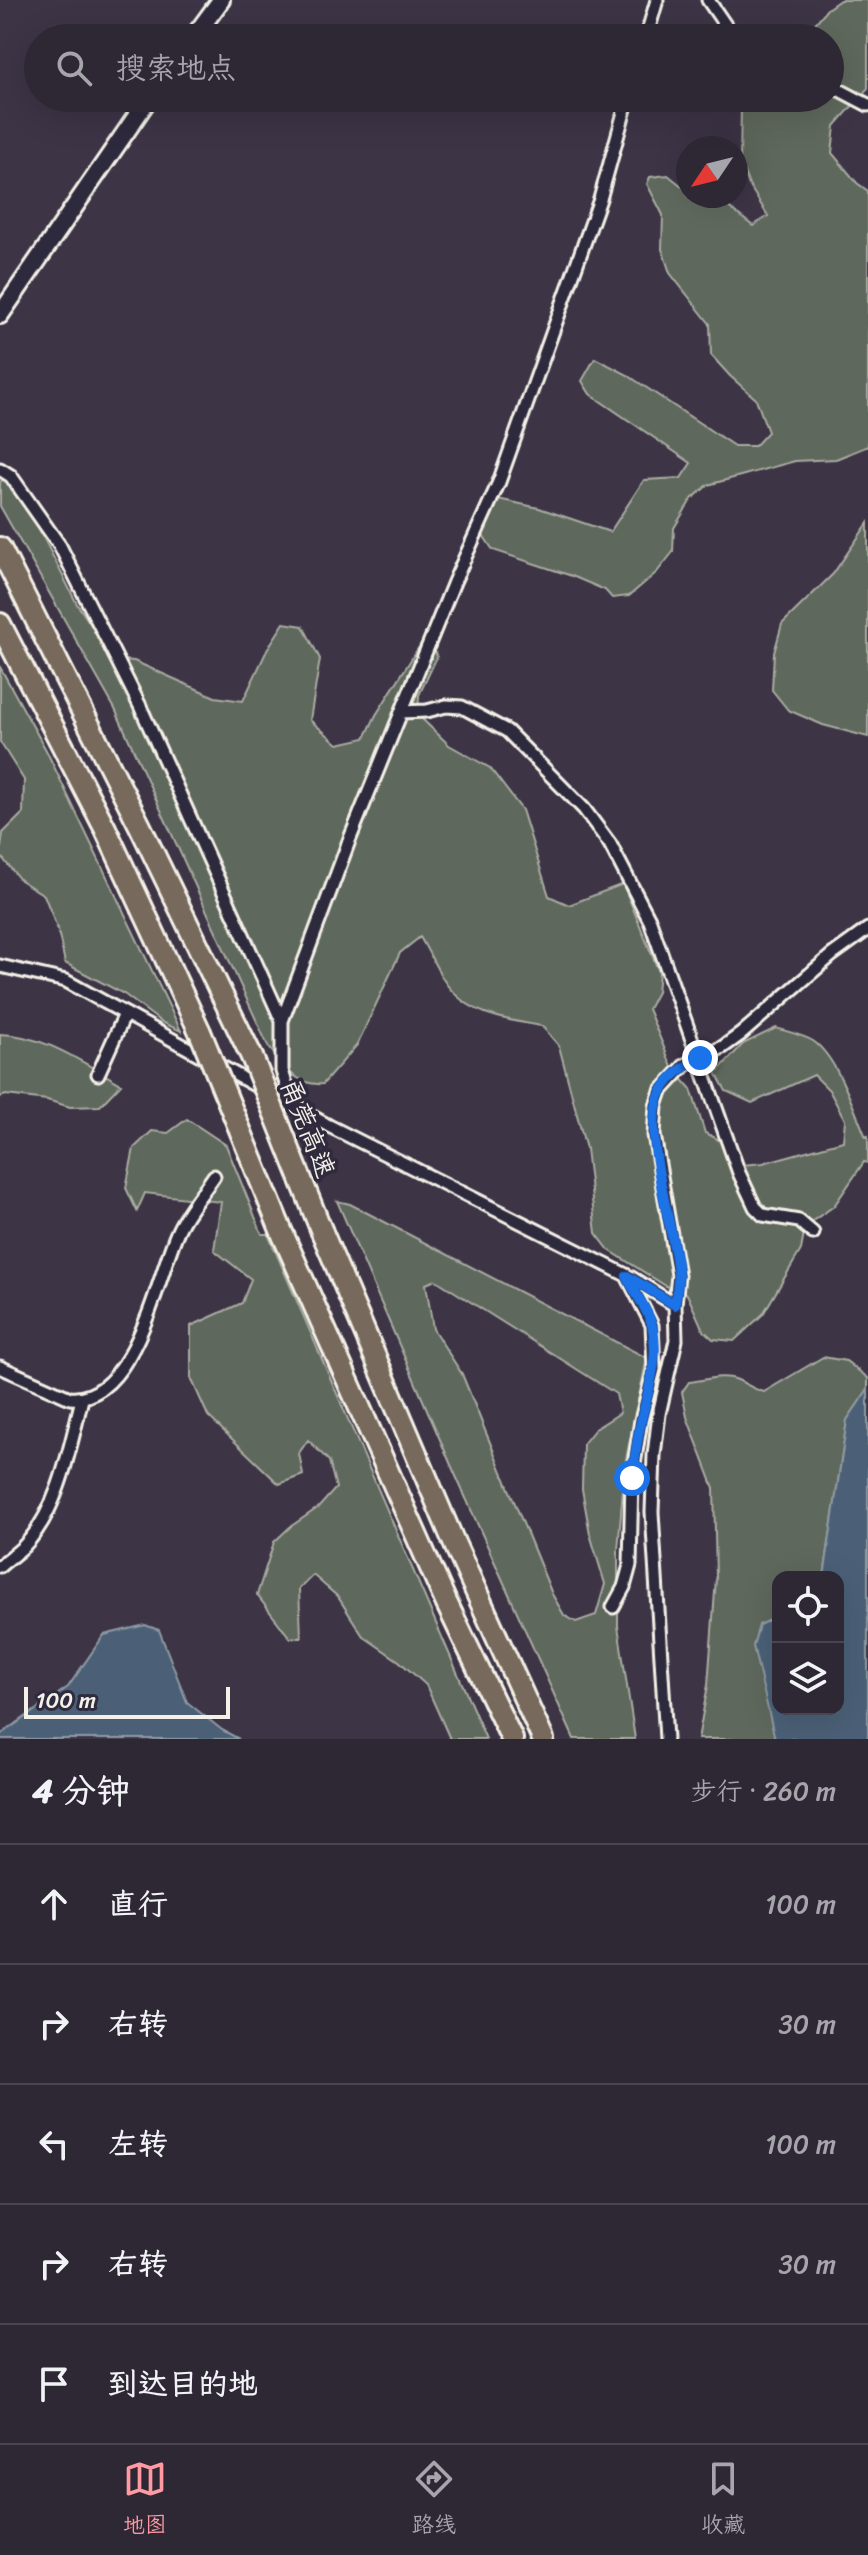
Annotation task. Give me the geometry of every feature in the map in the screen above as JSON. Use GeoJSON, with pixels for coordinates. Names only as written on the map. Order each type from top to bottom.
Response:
{"type":"FeatureCollection","features":[{"type":"Feature","properties":{"kind":"highway","name":"甬莞高速"},"geometry":{"type":"LineString","coordinates":[[2,551],[252,1057],[322,1232],[455,1545],[543,1739]]}},
{"type":"Feature","properties":{"kind":"highway"},"geometry":{"type":"LineString","coordinates":[[0,624],[105,828],[200,1032],[283,1235],[446,1602],[512,1739]]}},
{"type":"Feature","properties":{"kind":"main road"},"geometry":{"type":"LineString","coordinates":[[203,24],[221,0]]}},
{"type":"Feature","properties":{"kind":"main road"},"geometry":{"type":"LineString","coordinates":[[0,315],[139,112]]}},
{"type":"Feature","properties":{"kind":"street"},"geometry":{"type":"LineString","coordinates":[[650,24],[657,0]]}},
{"type":"Feature","properties":{"kind":"street"},"geometry":{"type":"LineString","coordinates":[[708,0],[724,24]]}},
{"type":"Feature","properties":{"kind":"street"},"geometry":{"type":"LineString","coordinates":[[844,92],[868,105]]}},
{"type":"Feature","properties":{"kind":"street"},"geometry":{"type":"LineString","coordinates":[[301,1111],[288,1090],[282,1071],[282,1021],[349,841],[499,482],[600,199],[624,112]]}},
{"type":"Feature","properties":{"kind":"street"},"geometry":{"type":"LineString","coordinates":[[0,469],[11,476],[60,546],[140,706],[282,1021]]}},
{"type":"Feature","properties":{"kind":"street"},"geometry":{"type":"LineString","coordinates":[[401,712],[427,711],[446,706],[462,707],[478,714],[507,731],[584,809],[610,844],[650,921],[739,1173],[755,1207],[763,1215],[799,1221],[813,1233]]}},
{"type":"Feature","properties":{"kind":"street"},"geometry":{"type":"LineString","coordinates":[[666,1739],[652,1512],[659,1414],[676,1340],[678,1275],[654,1135],[656,1106],[661,1091],[685,1065],[723,1047],[741,1034],[832,955],[868,929]]}},
{"type":"Feature","properties":{"kind":"street"},"geometry":{"type":"LineString","coordinates":[[0,966],[66,981],[301,1111],[627,1276],[675,1305]]}},
{"type":"Feature","properties":{"kind":"street"},"geometry":{"type":"LineString","coordinates":[[98,1074],[125,1014]]}},
{"type":"Feature","properties":{"kind":"street"},"geometry":{"type":"LineString","coordinates":[[0,1367],[70,1398],[82,1399],[102,1389],[129,1357],[178,1230],[214,1176]]}},
{"type":"Feature","properties":{"kind":"street"},"geometry":{"type":"LineString","coordinates":[[613,1607],[624,1587],[630,1565],[632,1478],[641,1420],[654,1369],[652,1325],[627,1276]]}},
{"type":"Feature","properties":{"kind":"street"},"geometry":{"type":"LineString","coordinates":[[0,1566],[26,1544],[50,1505],[66,1464],[82,1399]]}},
{"type":"Feature","properties":{"kind":"green space"},"geometry":{"type":"Polygon","coordinates":[[[840,0],[868,0],[868,88],[835,126],[832,153],[857,183],[868,191],[868,446],[836,459],[795,461],[708,485],[691,500],[674,528],[673,552],[657,572],[629,596],[612,598],[605,590],[572,576],[493,550],[483,535],[487,515],[498,499],[539,508],[610,532],[644,480],[681,478],[691,463],[590,394],[582,381],[595,358],[626,374],[734,446],[755,446],[768,432],[756,399],[711,355],[710,324],[670,273],[662,249],[663,215],[647,184],[650,177],[668,175],[676,181],[676,208],[730,208],[753,226],[768,216],[748,182],[748,136],[740,136],[741,112],[844,112],[844,24],[815,24],[840,0]]]}},
{"type":"Feature","properties":{"kind":"green space"},"geometry":{"type":"Polygon","coordinates":[[[4,479],[35,521],[77,604],[114,659],[134,661],[215,697],[243,701],[268,648],[284,623],[303,626],[320,659],[310,720],[338,744],[365,738],[429,631],[437,657],[419,695],[418,715],[449,745],[490,768],[522,810],[549,896],[569,905],[623,884],[659,972],[657,992],[648,1009],[672,1067],[691,1089],[705,1133],[721,1142],[742,1165],[763,1163],[843,1141],[845,1120],[829,1090],[814,1075],[752,1103],[726,1091],[716,1073],[743,1044],[776,1028],[809,1039],[822,1049],[837,1071],[868,1136],[868,1163],[864,1162],[834,1206],[811,1222],[804,1234],[801,1250],[763,1314],[734,1341],[713,1339],[703,1330],[687,1294],[666,1286],[609,1250],[596,1233],[586,1149],[559,1046],[542,1026],[488,1014],[464,1002],[445,982],[420,937],[400,953],[357,1045],[323,1084],[305,1082],[279,1061],[268,1046],[115,709],[0,506],[0,482],[4,479]]]}},
{"type":"Feature","properties":{"kind":"green space"},"geometry":{"type":"Polygon","coordinates":[[[868,523],[868,737],[823,725],[788,710],[772,690],[774,653],[782,624],[833,574],[868,523]]]}},
{"type":"Feature","properties":{"kind":"green space"},"geometry":{"type":"Polygon","coordinates":[[[0,667],[46,750],[181,1031],[161,1022],[124,994],[65,963],[58,930],[44,895],[20,880],[0,855],[3,833],[23,813],[24,780],[0,742],[0,667]]]}},
{"type":"Feature","properties":{"kind":"green space"},"geometry":{"type":"Polygon","coordinates":[[[0,1034],[33,1039],[48,1045],[121,1084],[100,1106],[70,1107],[47,1100],[0,1097],[0,1034]]]}},
{"type":"Feature","properties":{"kind":"green space"},"geometry":{"type":"Polygon","coordinates":[[[187,1119],[226,1145],[262,1234],[268,1234],[486,1739],[450,1739],[426,1685],[363,1636],[338,1597],[313,1575],[299,1589],[301,1637],[290,1638],[257,1595],[274,1542],[319,1507],[336,1488],[329,1461],[308,1440],[299,1453],[303,1475],[279,1484],[208,1416],[191,1378],[191,1326],[242,1303],[251,1279],[214,1250],[221,1202],[145,1193],[137,1211],[126,1188],[134,1148],[152,1131],[168,1133],[187,1119]]]}},
{"type":"Feature","properties":{"kind":"green space"},"geometry":{"type":"Polygon","coordinates":[[[337,1201],[350,1204],[647,1358],[625,1464],[618,1550],[618,1626],[635,1739],[574,1739],[337,1201]],[[436,1280],[426,1284],[433,1329],[462,1374],[552,1594],[564,1615],[576,1622],[596,1615],[605,1584],[590,1534],[582,1489],[583,1444],[595,1429],[620,1413],[616,1394],[436,1280]]]}},
{"type":"Feature","properties":{"kind":"green space"},"geometry":{"type":"Polygon","coordinates":[[[823,1357],[846,1361],[868,1378],[868,1389],[847,1420],[825,1571],[772,1571],[772,1619],[759,1625],[775,1739],[698,1739],[708,1685],[716,1578],[714,1488],[687,1417],[682,1392],[689,1382],[724,1377],[764,1392],[823,1357]]]}},
{"type":"Feature","properties":{"kind":"water"},"geometry":{"type":"Polygon","coordinates":[[[868,1389],[868,1739],[775,1739],[753,1646],[759,1625],[772,1619],[772,1715],[844,1715],[844,1571],[825,1571],[847,1420],[868,1389]]]}},
{"type":"Feature","properties":{"kind":"water"},"geometry":{"type":"Polygon","coordinates":[[[145,1625],[159,1630],[187,1702],[222,1730],[239,1739],[0,1739],[0,1735],[68,1687],[104,1635],[145,1625]]]}},
{"type":"Feature","properties":{"kind":"route"},"geometry":{"type":"LineString","coordinates":[[632,1478],[641,1420],[654,1369],[654,1340],[652,1325],[627,1276],[675,1305],[678,1275],[654,1135],[656,1106],[661,1091],[671,1078],[685,1065],[700,1058]]}}]}
